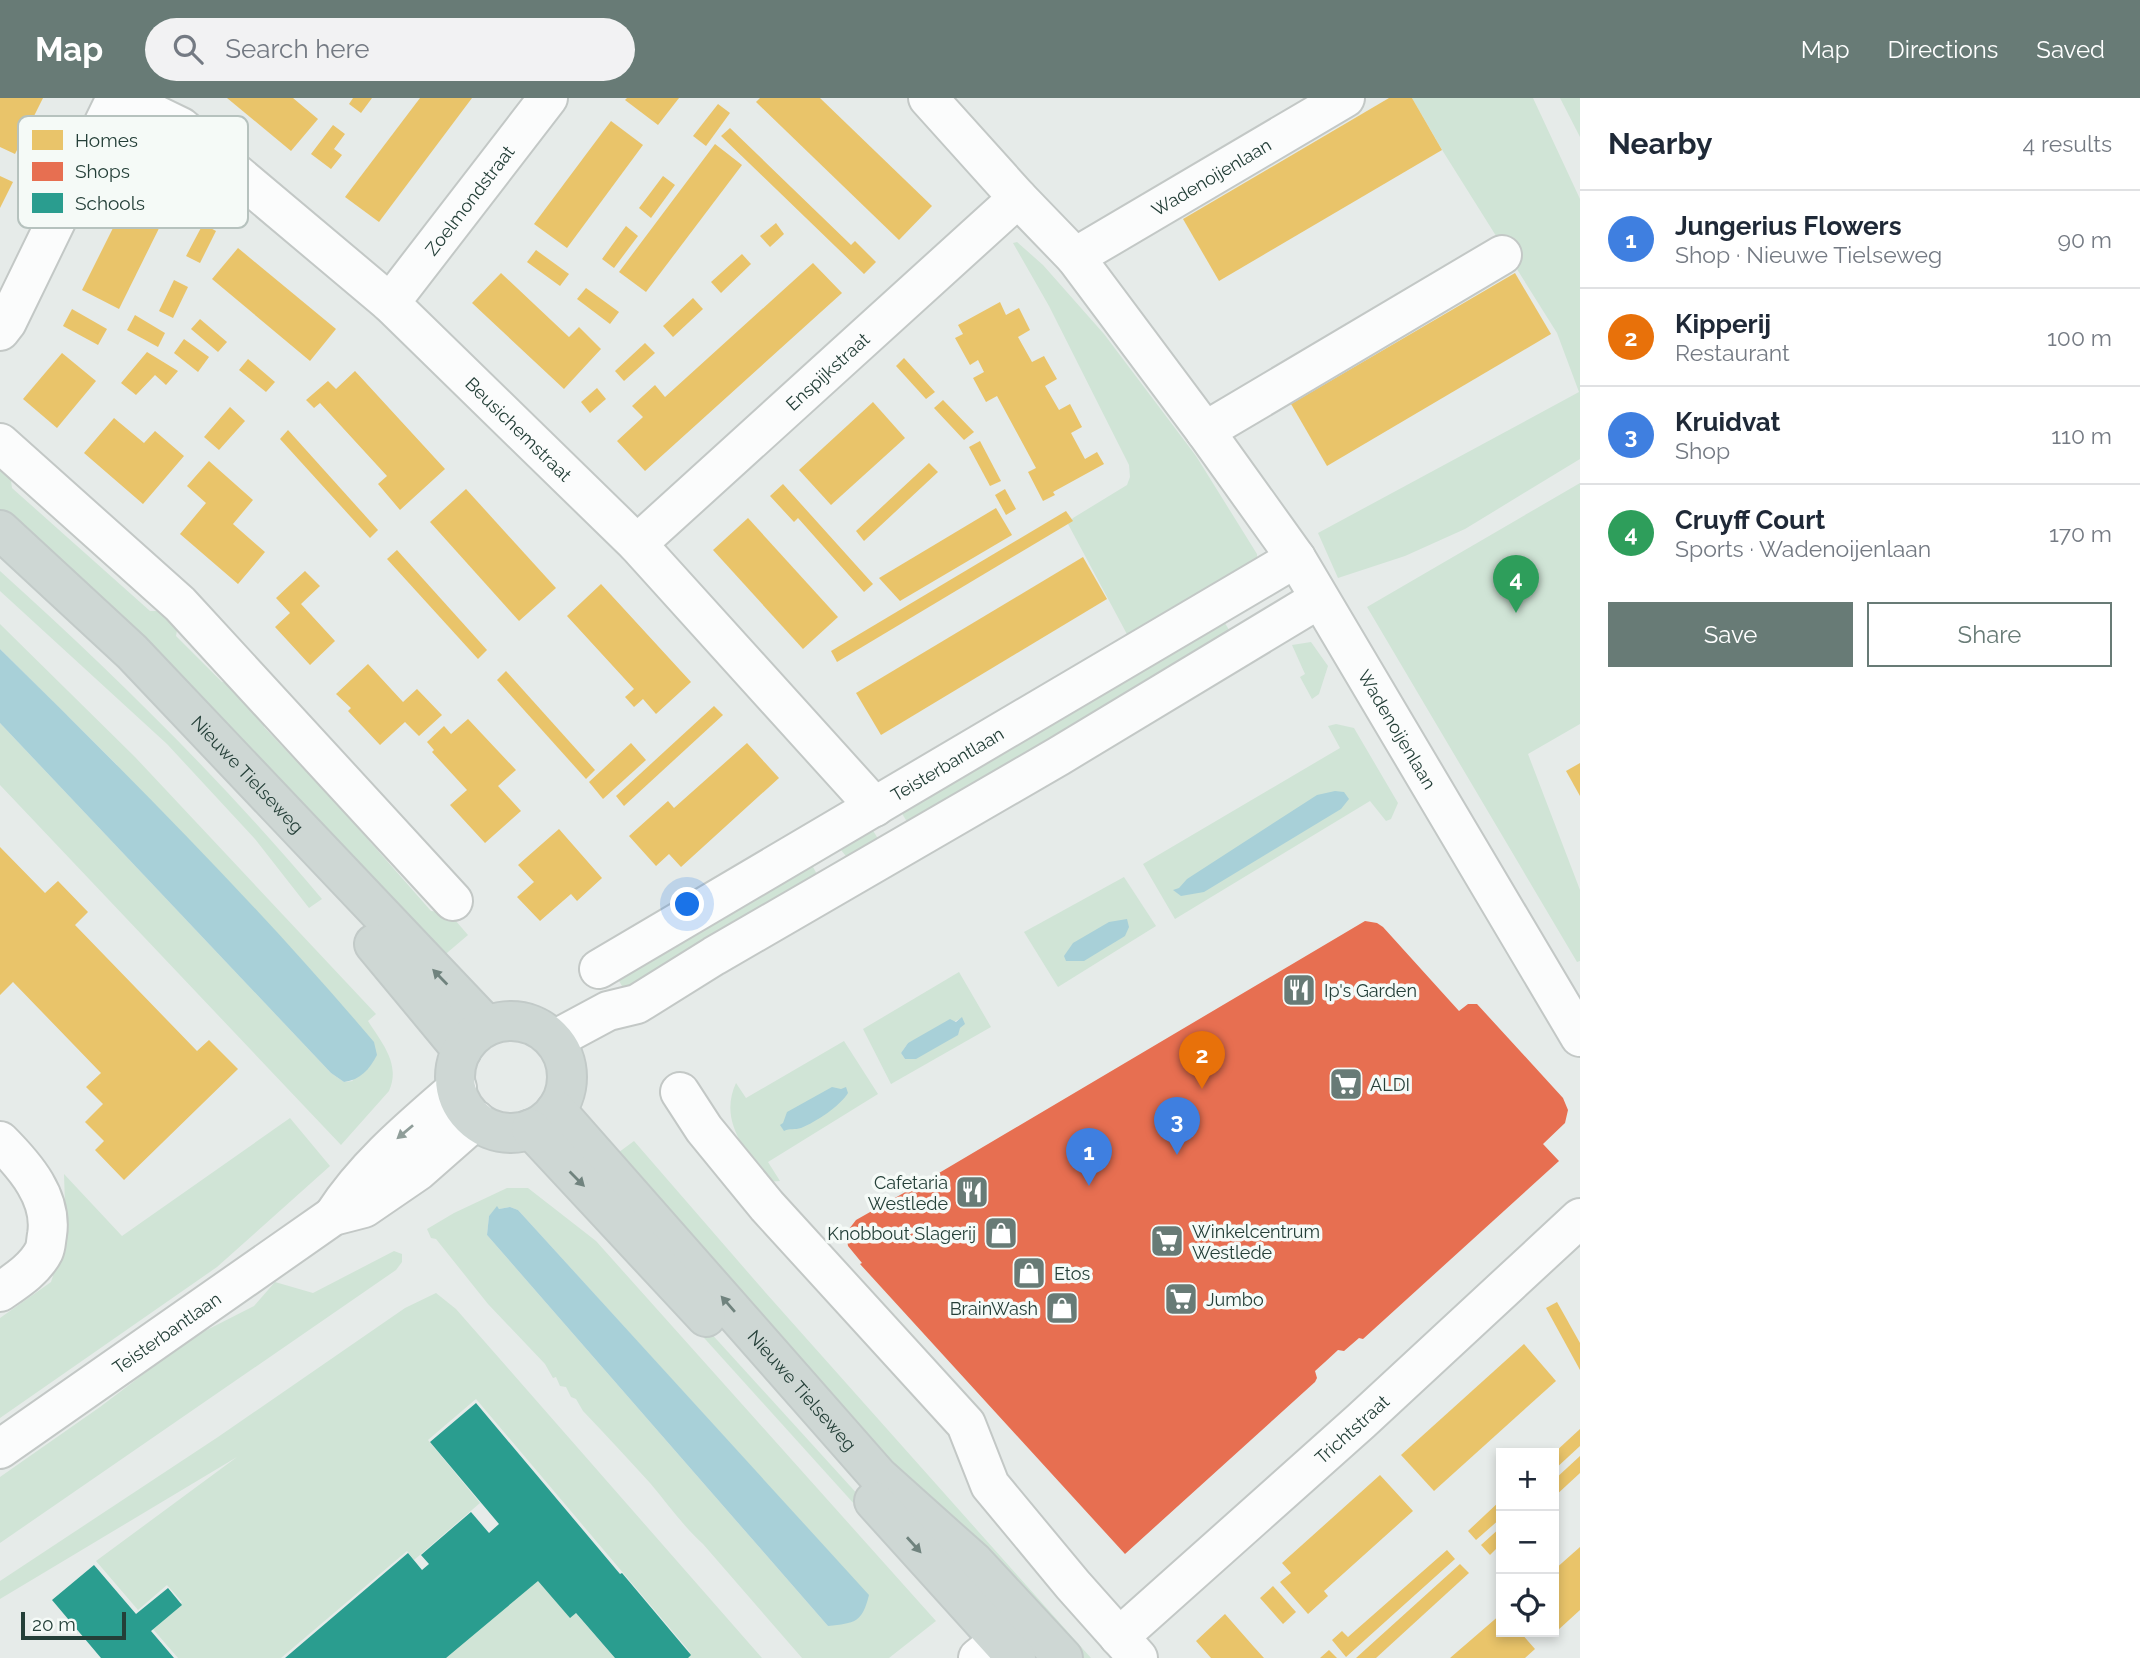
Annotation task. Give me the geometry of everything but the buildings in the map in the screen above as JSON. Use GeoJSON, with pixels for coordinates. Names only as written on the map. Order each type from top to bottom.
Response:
{"type":"FeatureCollection","features":[{"type":"Feature","properties":{"kind":"main road","name":"Nieuwe Tielseweg"},"geometry":{"type":"LineString","coordinates":[[0,530],[132,652],[475,1038]]}},
{"type":"Feature","properties":{"kind":"main road","name":"Nieuwe Tielseweg"},"geometry":{"type":"LineString","coordinates":[[0,555],[118,665],[251,806],[404,978],[475,1038]]}},
{"type":"Feature","properties":{"kind":"main road"},"geometry":{"type":"LineString","coordinates":[[505,1021],[523,1022],[540,1028],[559,1050],[567,1083],[565,1093],[544,1119],[512,1133],[502,1132],[476,1120],[464,1106],[457,1087],[457,1062],[475,1038],[505,1021]]}},
{"type":"Feature","properties":{"kind":"main road","name":"Nieuwe Tielseweg"},"geometry":{"type":"LineString","coordinates":[[544,1119],[879,1477],[974,1562],[1005,1643],[1063,1658]]}},
{"type":"Feature","properties":{"kind":"street","name":"Beusichemstraat"},"geometry":{"type":"LineString","coordinates":[[119,98],[157,116]]}},
{"type":"Feature","properties":{"kind":"street"},"geometry":{"type":"LineString","coordinates":[[110,116],[119,98]]}},
{"type":"Feature","properties":{"kind":"street","name":"Zoelmondstraat"},"geometry":{"type":"LineString","coordinates":[[390,303],[548,98]]}},
{"type":"Feature","properties":{"kind":"street","name":"Wadenoijenlaan"},"geometry":{"type":"LineString","coordinates":[[928,98],[1075,257],[1296,558],[1575,1017]]}},
{"type":"Feature","properties":{"kind":"street","name":"Wadenoijenlaan"},"geometry":{"type":"LineString","coordinates":[[1075,257],[1345,98]]}},
{"type":"Feature","properties":{"kind":"street","name":"Beusichemstraat"},"geometry":{"type":"LineString","coordinates":[[248,183],[390,303],[637,544],[876,807]]}},
{"type":"Feature","properties":{"kind":"street","name":"Enspijkstraat"},"geometry":{"type":"LineString","coordinates":[[637,544],[1018,198]]}},
{"type":"Feature","properties":{"kind":"street"},"geometry":{"type":"LineString","coordinates":[[0,331],[54,228]]}},
{"type":"Feature","properties":{"kind":"street"},"geometry":{"type":"LineString","coordinates":[[1205,431],[1502,255]]}},
{"type":"Feature","properties":{"kind":"street"},"geometry":{"type":"LineString","coordinates":[[0,443],[180,604],[453,901]]}},
{"type":"Feature","properties":{"kind":"street","name":"Teisterbantlaan"},"geometry":{"type":"LineString","coordinates":[[599,969],[1296,558]]}},
{"type":"Feature","properties":{"kind":"street"},"geometry":{"type":"LineString","coordinates":[[559,1050],[608,1011],[620,1006],[631,1007],[1059,756],[1319,599]]}},
{"type":"Feature","properties":{"kind":"street","name":"Teisterbantlaan"},"geometry":{"type":"LineString","coordinates":[[333,1216],[352,1188],[395,1140],[457,1087]]}},
{"type":"Feature","properties":{"kind":"street"},"geometry":{"type":"LineString","coordinates":[[680,1092],[704,1129],[767,1206],[966,1424],[990,1485],[1128,1647]]}},
{"type":"Feature","properties":{"kind":"street","name":"Teisterbantlaan"},"geometry":{"type":"LineString","coordinates":[[0,1449],[333,1216],[364,1208],[418,1171],[476,1120]]}},
{"type":"Feature","properties":{"kind":"street"},"geometry":{"type":"LineString","coordinates":[[0,1141],[18,1159],[38,1188],[49,1221],[45,1251],[24,1276],[0,1292]]}},
{"type":"Feature","properties":{"kind":"street","name":"Trichtstraat"},"geometry":{"type":"LineString","coordinates":[[1128,1647],[1361,1421],[1580,1218]]}},
{"type":"Feature","properties":{"kind":"green space"},"geometry":{"type":"Polygon","coordinates":[[[1412,98],[1533,98],[1580,199],[1580,459],[1465,529],[1405,556],[1338,578],[1318,533],[1579,392],[1557,333],[1412,98]]]}},
{"type":"Feature","properties":{"kind":"green space"},"geometry":{"type":"Polygon","coordinates":[[[1560,98],[1580,98],[1580,137],[1560,98]]]}},
{"type":"Feature","properties":{"kind":"green space"},"geometry":{"type":"Polygon","coordinates":[[[1017,242],[1043,265],[1104,334],[1196,456],[1257,554],[1257,560],[1129,638],[1068,524],[1073,518],[1127,485],[1130,477],[1129,465],[1049,306],[1013,243],[1017,242]]]}},
{"type":"Feature","properties":{"kind":"green space"},"geometry":{"type":"Polygon","coordinates":[[[0,464],[10,473],[12,488],[150,611],[167,611],[178,625],[176,636],[222,682],[240,684],[264,712],[264,727],[336,803],[431,911],[449,913],[468,935],[441,958],[0,519],[0,464]]]}},
{"type":"Feature","properties":{"kind":"green space"},"geometry":{"type":"Polygon","coordinates":[[[1580,483],[1580,724],[1528,754],[1580,890],[1580,961],[1577,962],[1367,607],[1580,483]]]}},
{"type":"Feature","properties":{"kind":"green space"},"geometry":{"type":"Polygon","coordinates":[[[0,571],[167,729],[246,812],[322,899],[309,908],[255,839],[167,744],[0,591],[0,571]]]}},
{"type":"Feature","properties":{"kind":"green space"},"geometry":{"type":"Polygon","coordinates":[[[1222,618],[1232,635],[910,827],[900,810],[1222,618]]]}},
{"type":"Feature","properties":{"kind":"green space"},"geometry":{"type":"Polygon","coordinates":[[[0,624],[135,757],[376,1014],[368,1021],[388,1054],[393,1072],[392,1081],[389,1091],[341,1145],[0,785],[0,723],[331,1073],[344,1082],[353,1081],[116,764],[0,649],[0,624]]]}},
{"type":"Feature","properties":{"kind":"green space"},"geometry":{"type":"Polygon","coordinates":[[[1311,642],[1328,666],[1319,694],[1312,699],[1300,677],[1305,674],[1292,645],[1311,642]]]}},
{"type":"Feature","properties":{"kind":"green space"},"geometry":{"type":"Polygon","coordinates":[[[1336,724],[1354,728],[1398,803],[1391,819],[1386,821],[1370,801],[1175,919],[1143,864],[1340,748],[1328,726],[1336,724]]]}},
{"type":"Feature","properties":{"kind":"green space"},"geometry":{"type":"Polygon","coordinates":[[[869,824],[880,842],[850,861],[841,850],[827,856],[813,867],[819,878],[628,996],[616,976],[869,824]]]}},
{"type":"Feature","properties":{"kind":"green space"},"geometry":{"type":"Polygon","coordinates":[[[1124,877],[1156,926],[1058,987],[1024,932],[1124,877]]]}},
{"type":"Feature","properties":{"kind":"green space"},"geometry":{"type":"Polygon","coordinates":[[[959,972],[991,1027],[891,1084],[863,1029],[959,972]],[[962,1018],[908,1043],[901,1053],[905,1059],[962,1018]]]}},
{"type":"Feature","properties":{"kind":"green space"},"geometry":{"type":"Polygon","coordinates":[[[844,1041],[878,1094],[768,1162],[780,1181],[767,1182],[737,1136],[730,1111],[736,1083],[746,1098],[844,1041]]]}},
{"type":"Feature","properties":{"kind":"green space"},"geometry":{"type":"Polygon","coordinates":[[[290,1118],[330,1166],[217,1267],[0,1418],[0,1318],[51,1282],[66,1236],[64,1174],[122,1236],[290,1118]]]}},
{"type":"Feature","properties":{"kind":"green space"},"geometry":{"type":"Polygon","coordinates":[[[634,1141],[1091,1658],[1076,1658],[886,1458],[611,1158],[634,1141]]]}},
{"type":"Feature","properties":{"kind":"green space"},"geometry":{"type":"Polygon","coordinates":[[[507,1188],[528,1188],[596,1241],[936,1621],[889,1658],[802,1658],[650,1483],[583,1411],[566,1387],[560,1386],[545,1364],[488,1304],[436,1239],[431,1238],[427,1229],[507,1188]],[[497,1207],[489,1216],[487,1235],[828,1626],[868,1595],[518,1210],[510,1207],[497,1207]]]}},
{"type":"Feature","properties":{"kind":"green space"},"geometry":{"type":"Polygon","coordinates":[[[617,1230],[962,1609],[959,1620],[612,1236],[617,1230]]]}},
{"type":"Feature","properties":{"kind":"green space"},"geometry":{"type":"Polygon","coordinates":[[[394,1251],[402,1254],[402,1262],[396,1270],[0,1543],[0,1477],[100,1407],[191,1338],[254,1306],[275,1282],[313,1293],[394,1251]]]}},
{"type":"Feature","properties":{"kind":"green space"},"geometry":{"type":"Polygon","coordinates":[[[436,1293],[456,1309],[762,1658],[684,1658],[690,1652],[476,1399],[428,1440],[480,1503],[414,1560],[407,1551],[281,1658],[178,1658],[152,1628],[182,1602],[167,1585],[138,1610],[96,1561],[237,1457],[0,1599],[0,1581],[218,1437],[405,1308],[436,1293]]]}},
{"type":"Feature","properties":{"kind":"green space"},"geometry":{"type":"Polygon","coordinates":[[[537,1579],[574,1611],[615,1658],[443,1658],[537,1579]]]}},
{"type":"Feature","properties":{"kind":"water"},"geometry":{"type":"Polygon","coordinates":[[[0,649],[238,890],[374,1042],[377,1055],[364,1073],[344,1082],[331,1073],[0,723],[0,649]]]}},
{"type":"Feature","properties":{"kind":"water"},"geometry":{"type":"Polygon","coordinates":[[[1344,792],[1349,799],[1341,809],[1204,892],[1181,896],[1173,890],[1317,795],[1344,792]]]}},
{"type":"Feature","properties":{"kind":"water"},"geometry":{"type":"Polygon","coordinates":[[[1127,919],[1129,927],[1125,936],[1084,961],[1066,961],[1064,956],[1073,943],[1109,922],[1127,919]]]}},
{"type":"Feature","properties":{"kind":"water"},"geometry":{"type":"Polygon","coordinates":[[[962,1017],[965,1024],[958,1035],[916,1059],[905,1059],[901,1053],[908,1043],[950,1019],[956,1022],[962,1017]]]}},
{"type":"Feature","properties":{"kind":"water"},"geometry":{"type":"Polygon","coordinates":[[[832,1087],[846,1087],[848,1093],[834,1108],[814,1122],[784,1131],[780,1125],[787,1112],[832,1087]]]}},
{"type":"Feature","properties":{"kind":"water"},"geometry":{"type":"Polygon","coordinates":[[[497,1206],[499,1209],[510,1207],[518,1210],[869,1595],[856,1620],[828,1626],[487,1235],[489,1216],[497,1206]]]}},
{"type":"Feature","properties":{"kind":"place","name":"Cruyff Court"},"geometry":{"type":"Point","coordinates":[1516,613]}},
{"type":"Feature","properties":{"kind":"place","name":"Ip's Garden"},"geometry":{"type":"Point","coordinates":[1299,990]}},
{"type":"Feature","properties":{"kind":"place","name":"ALDI"},"geometry":{"type":"Point","coordinates":[1346,1084]}},
{"type":"Feature","properties":{"kind":"place","name":"Kipperij"},"geometry":{"type":"Point","coordinates":[1202,1089]}},
{"type":"Feature","properties":{"kind":"place","name":"Kruidvat"},"geometry":{"type":"Point","coordinates":[1177,1155]}},
{"type":"Feature","properties":{"kind":"place","name":"Jungerius Flowers"},"geometry":{"type":"Point","coordinates":[1089,1186]}},
{"type":"Feature","properties":{"kind":"place","name":"Cafetaria Westlede"},"geometry":{"type":"Point","coordinates":[972,1192]}},
{"type":"Feature","properties":{"kind":"place","name":"Knobbout Slagerij"},"geometry":{"type":"Point","coordinates":[1001,1233]}},
{"type":"Feature","properties":{"kind":"place","name":"Winkelcentrum Westlede"},"geometry":{"type":"Point","coordinates":[1167,1241]}},
{"type":"Feature","properties":{"kind":"place","name":"Etos"},"geometry":{"type":"Point","coordinates":[1029,1273]}},
{"type":"Feature","properties":{"kind":"place","name":"Jumbo"},"geometry":{"type":"Point","coordinates":[1181,1299]}},
{"type":"Feature","properties":{"kind":"place","name":"BrainWash"},"geometry":{"type":"Point","coordinates":[1062,1308]}}]}
